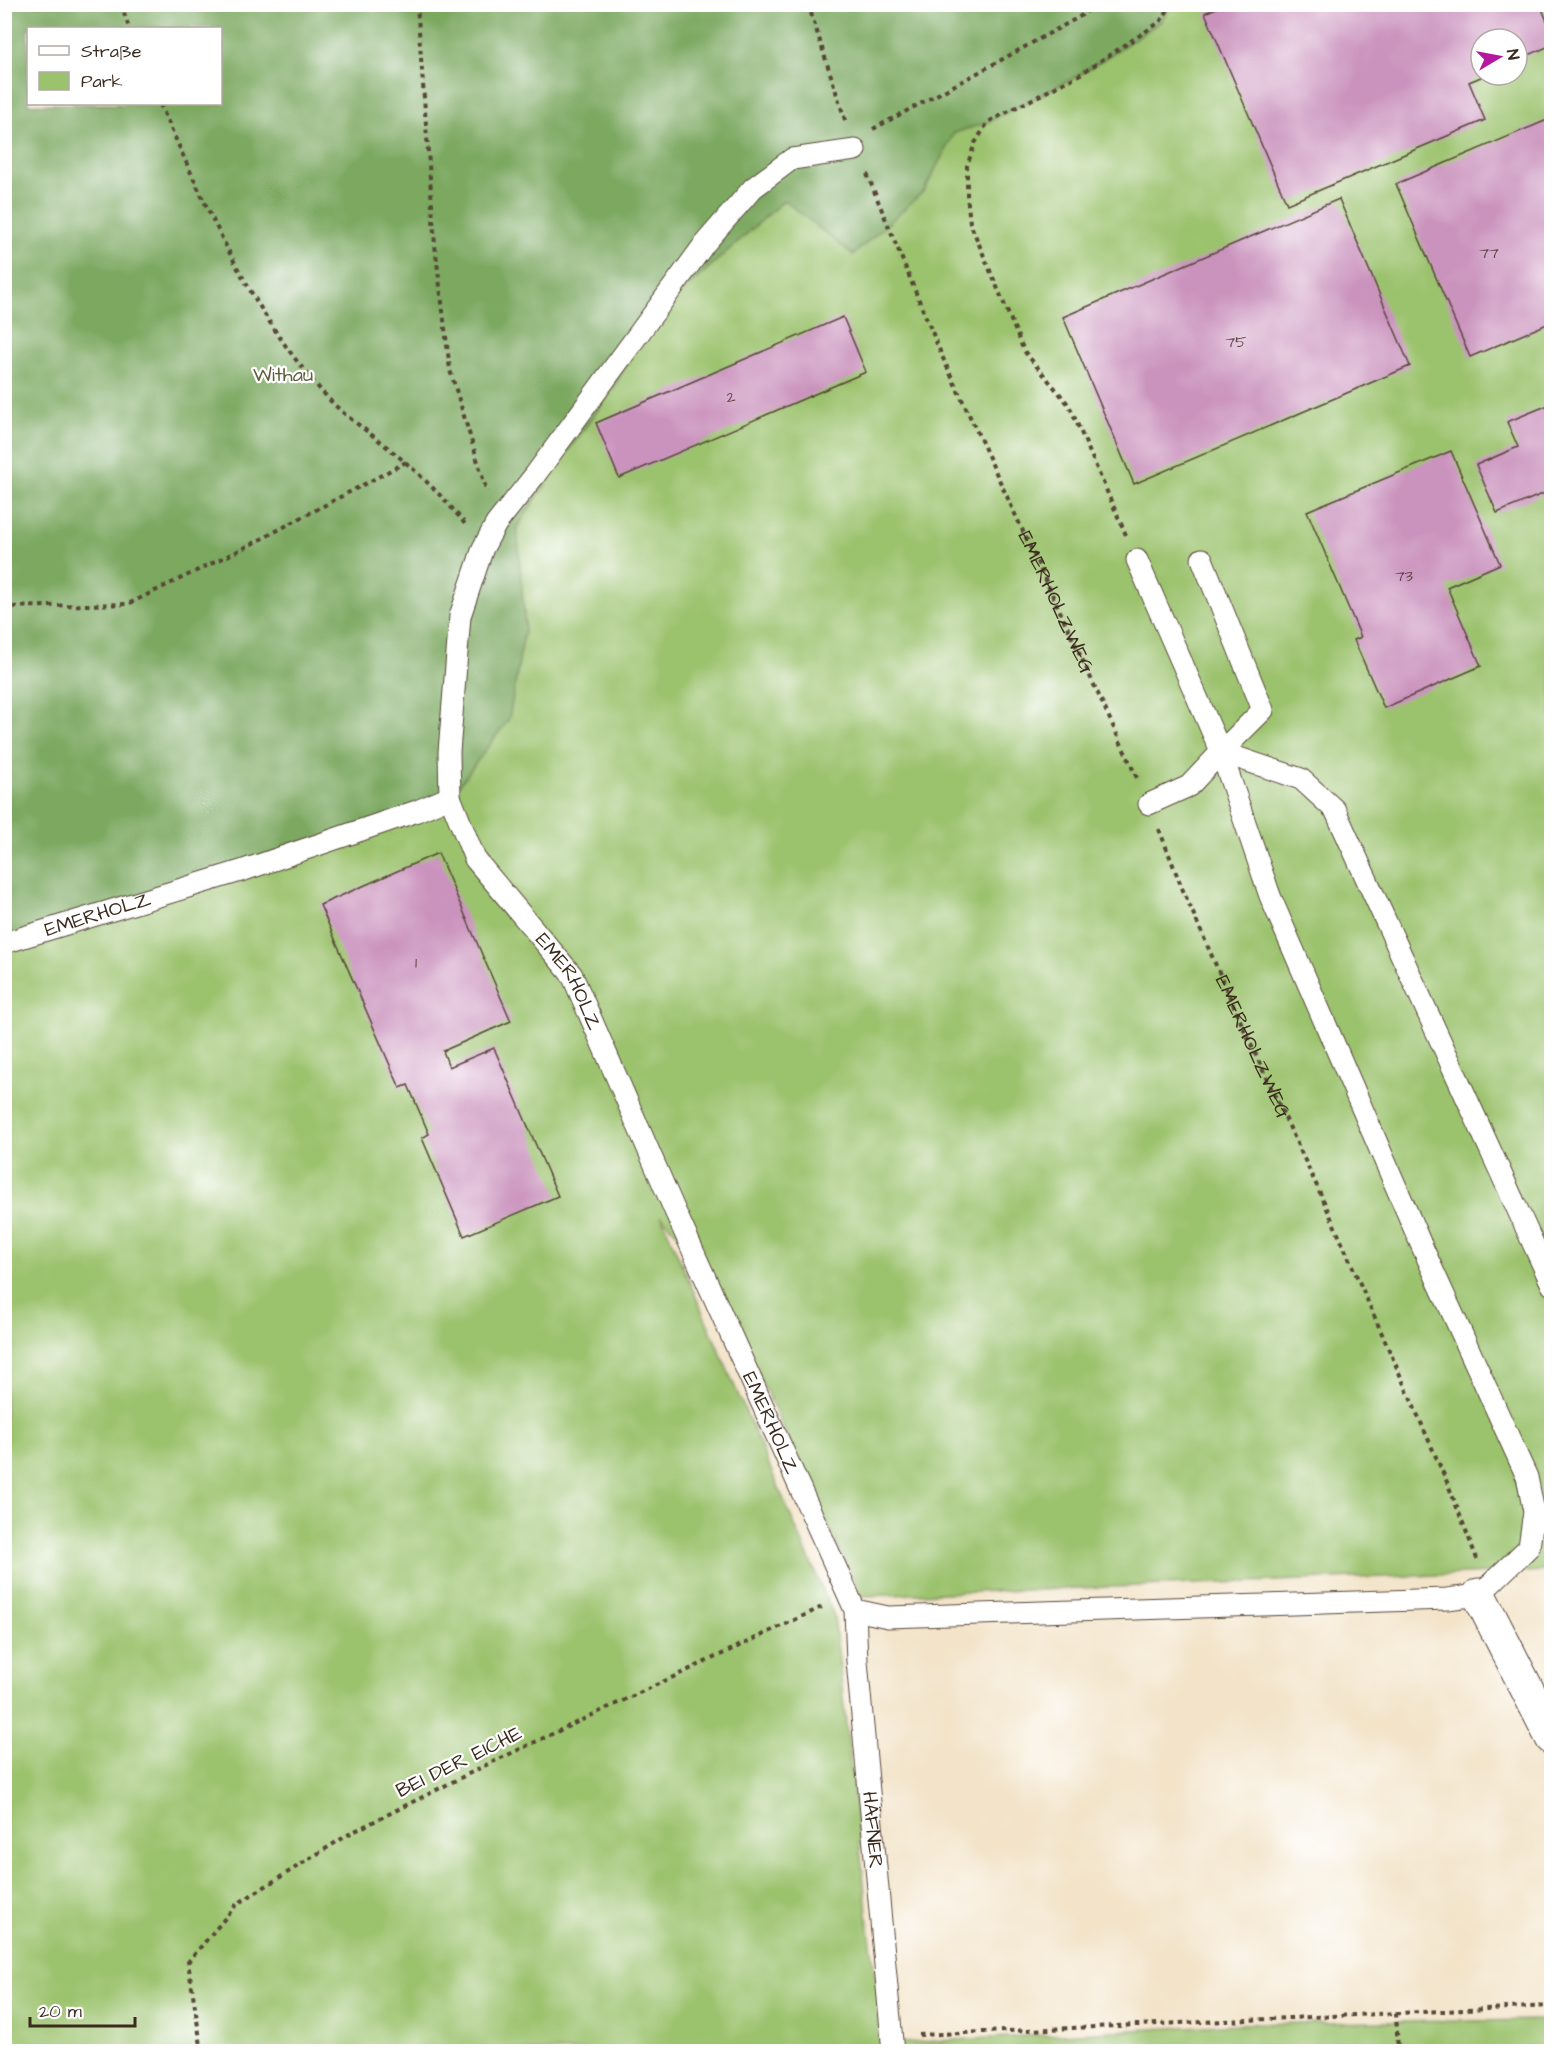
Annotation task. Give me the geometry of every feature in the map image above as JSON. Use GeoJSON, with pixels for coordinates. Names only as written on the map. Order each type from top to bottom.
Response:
{"type":"FeatureCollection","features":[{"type":"Feature","properties":{"kind":"street"},"geometry":{"type":"LineString","coordinates":[[1479,1596],[1551,1738]]}},
{"type":"Feature","properties":{"kind":"lane"},"geometry":{"type":"LineString","coordinates":[[450,797],[448,752],[460,616],[483,548],[496,524],[535,475],[706,242],[753,188],[792,159],[855,150]]}},
{"type":"Feature","properties":{"kind":"lane"},"geometry":{"type":"LineString","coordinates":[[1149,804],[1189,786],[1263,710],[1202,559]]}},
{"type":"Feature","properties":{"kind":"lane"},"geometry":{"type":"LineString","coordinates":[[855,1610],[888,1617],[1447,1599],[1479,1596],[1529,1546],[1542,1521],[1534,1512],[1527,1477],[1420,1242],[1270,896],[1221,752],[1137,560]]}},
{"type":"Feature","properties":{"kind":"lane"},"geometry":{"type":"LineString","coordinates":[[1221,752],[1301,779],[1335,810],[1551,1285]]}},
{"type":"Feature","properties":{"kind":"lane","name":"EMERHOLZ"},"geometry":{"type":"LineString","coordinates":[[4,943],[244,870],[417,811],[450,797],[475,859],[572,975],[680,1222],[855,1610]]}},
{"type":"Feature","properties":{"kind":"lane","name":"HÄFNER"},"geometry":{"type":"LineString","coordinates":[[855,1610],[857,1661],[892,2044]]}},
{"type":"Feature","properties":{"kind":"path"},"geometry":{"type":"LineString","coordinates":[[122,4],[129,27]]}},
{"type":"Feature","properties":{"kind":"path"},"geometry":{"type":"LineString","coordinates":[[417,4],[435,245],[450,370],[496,524]]}},
{"type":"Feature","properties":{"kind":"path","name":"EMERHOLZWEG"},"geometry":{"type":"LineString","coordinates":[[810,4],[855,150],[881,206],[942,356],[1149,804],[1182,888],[1247,1036],[1322,1197],[1447,1482],[1477,1557],[1479,1596]]}},
{"type":"Feature","properties":{"kind":"path"},"geometry":{"type":"LineString","coordinates":[[855,150],[874,127],[1079,17],[1097,4]]}},
{"type":"Feature","properties":{"kind":"path"},"geometry":{"type":"LineString","coordinates":[[1137,560],[1069,405],[1024,351],[970,223],[967,195],[968,166],[975,143],[988,122],[1079,75],[1160,22],[1172,4]]}},
{"type":"Feature","properties":{"kind":"path"},"geometry":{"type":"LineString","coordinates":[[160,105],[243,279],[280,339],[329,400],[406,462],[455,511],[483,548]]}},
{"type":"Feature","properties":{"kind":"path"},"geometry":{"type":"LineString","coordinates":[[4,607],[128,604],[250,545],[406,462]]}},
{"type":"Feature","properties":{"kind":"path","name":"BEI DER EICHE"},"geometry":{"type":"LineString","coordinates":[[202,2052],[188,1962],[237,1904],[351,1833],[484,1766],[824,1606],[855,1610]]}},
{"type":"Feature","properties":{"kind":"path"},"geometry":{"type":"LineString","coordinates":[[892,2044],[1396,2013],[1551,2006]]}},
{"type":"Feature","properties":{"kind":"path"},"geometry":{"type":"LineString","coordinates":[[1396,2013],[1398,2052]]}},
{"type":"Feature","properties":{"kind":"green space","name":"Withau"},"geometry":{"type":"Polygon","coordinates":[[[5,5],[1172,5],[1160,22],[1079,75],[988,122],[954,133],[924,191],[853,255],[784,200],[654,317],[612,390],[517,527],[525,627],[509,719],[450,797],[5,943],[5,5]]]}},
{"type":"Feature","properties":{"kind":"green space"},"geometry":{"type":"Polygon","coordinates":[[[1172,5],[1551,5],[1551,1571],[861,1596],[710,1270],[661,1216],[834,1616],[869,1929],[885,2044],[1239,2024],[1551,2020],[1551,2051],[5,2051],[5,943],[525,627],[516,527],[612,390],[654,317],[784,200],[924,191],[954,133],[988,122],[1079,75],[1160,22],[1172,5]]]}},
{"type":"Feature","properties":{"kind":"building"},"geometry":{"type":"Polygon","coordinates":[[[1225,4],[1540,4],[1552,33],[1552,45],[1529,55],[1529,27],[1469,27],[1469,87],[1471,87],[1485,120],[1287,204],[1205,13],[1225,4]]]}},
{"type":"Feature","properties":{"kind":"building"},"geometry":{"type":"Polygon","coordinates":[[[1552,118],[1552,322],[1470,357],[1396,184],[1552,118]]]}},
{"type":"Feature","properties":{"kind":"building"},"geometry":{"type":"Polygon","coordinates":[[[1339,199],[1410,366],[1134,484],[1063,317],[1339,199]]]}},
{"type":"Feature","properties":{"kind":"building"},"geometry":{"type":"Polygon","coordinates":[[[843,317],[866,372],[619,478],[596,423],[843,317]]]}},
{"type":"Feature","properties":{"kind":"building"},"geometry":{"type":"Polygon","coordinates":[[[1546,406],[1552,419],[1552,490],[1497,513],[1476,465],[1518,447],[1507,422],[1546,406]]]}},
{"type":"Feature","properties":{"kind":"building"},"geometry":{"type":"Polygon","coordinates":[[[1451,451],[1500,564],[1447,587],[1481,666],[1384,708],[1354,640],[1361,637],[1307,511],[1451,451]]]}},
{"type":"Feature","properties":{"kind":"building"},"geometry":{"type":"Polygon","coordinates":[[[438,853],[511,1021],[443,1051],[449,1067],[494,1048],[558,1196],[464,1236],[422,1138],[429,1134],[408,1085],[400,1088],[320,905],[438,853]]]}}]}
